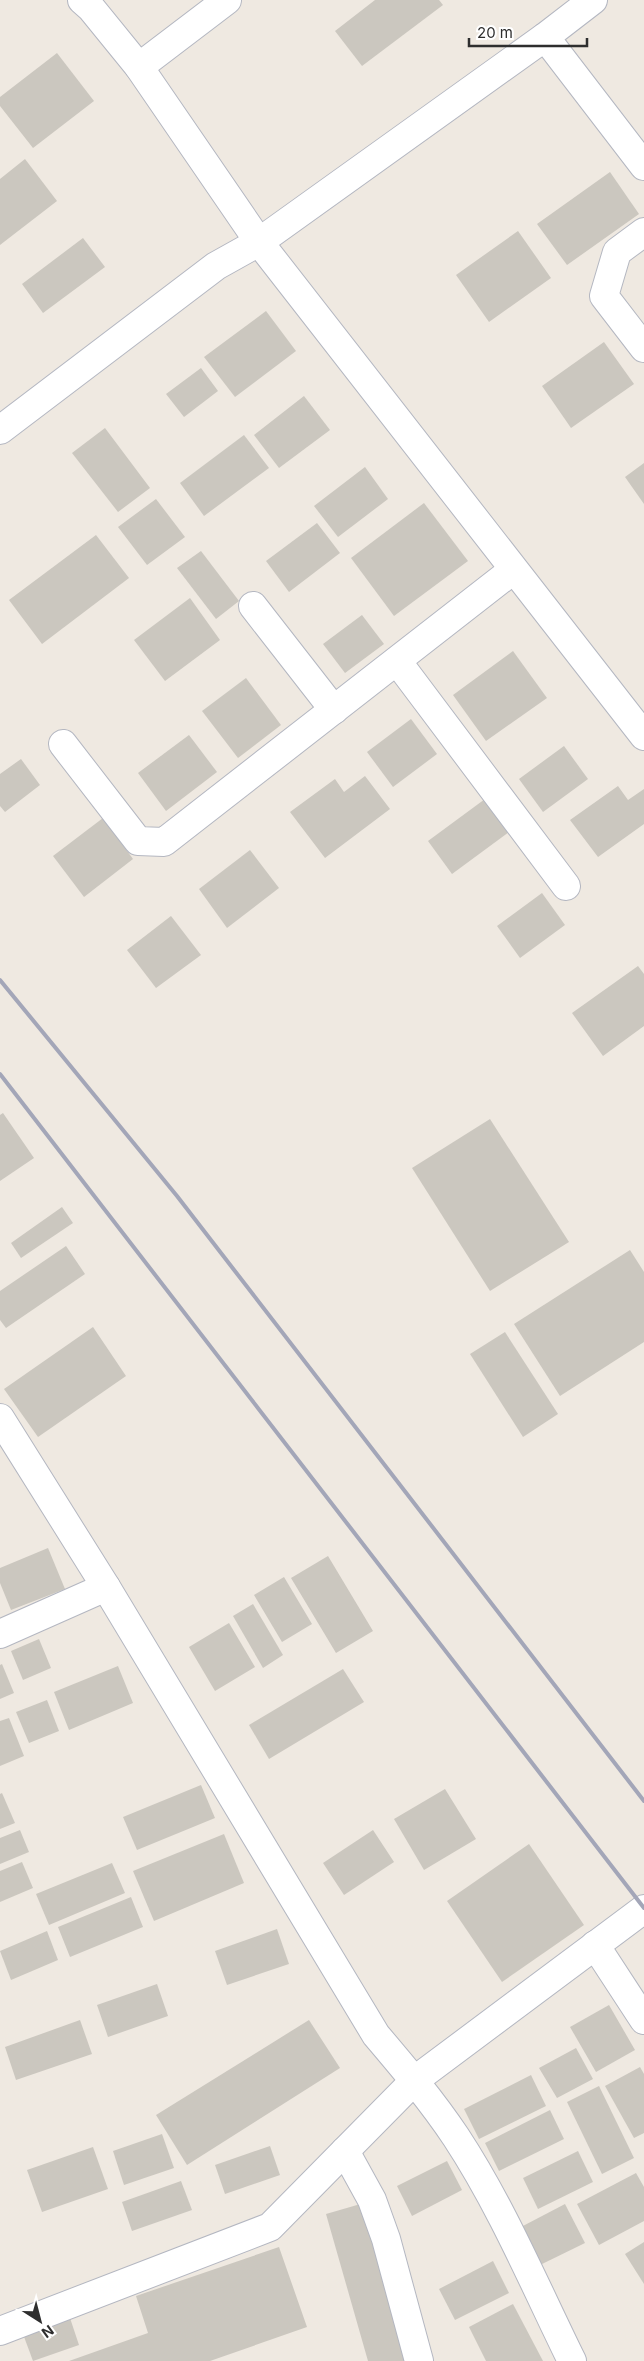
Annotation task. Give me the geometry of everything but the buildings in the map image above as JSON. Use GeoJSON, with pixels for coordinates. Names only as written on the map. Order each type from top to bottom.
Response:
{"type":"FeatureCollection","features":[{"type":"Feature","properties":{"kind":"street"},"geometry":{"type":"LineString","coordinates":[[82,0],[91,8],[139,67],[259,242],[644,736]]}},
{"type":"Feature","properties":{"kind":"street"},"geometry":{"type":"LineString","coordinates":[[139,67],[228,0]]}},
{"type":"Feature","properties":{"kind":"street"},"geometry":{"type":"LineString","coordinates":[[0,430],[216,266],[259,242],[545,37],[588,1]]}},
{"type":"Feature","properties":{"kind":"street"},"geometry":{"type":"LineString","coordinates":[[545,37],[644,166]]}},
{"type":"Feature","properties":{"kind":"street"},"geometry":{"type":"LineString","coordinates":[[644,232],[617,252],[604,296],[644,348]]}},
{"type":"Feature","properties":{"kind":"street"},"geometry":{"type":"LineString","coordinates":[[63,744],[138,841],[164,842],[513,570]]}},
{"type":"Feature","properties":{"kind":"street"},"geometry":{"type":"LineString","coordinates":[[253,606],[334,710]]}},
{"type":"Feature","properties":{"kind":"street"},"geometry":{"type":"LineString","coordinates":[[396,661],[566,886]]}},
{"type":"Feature","properties":{"kind":"street"},"geometry":{"type":"LineString","coordinates":[[0,1418],[106,1587],[376,2035],[415,2080],[456,2136],[480,2176],[572,2361]]}},
{"type":"Feature","properties":{"kind":"street"},"geometry":{"type":"LineString","coordinates":[[0,1634],[106,1587]]}},
{"type":"Feature","properties":{"kind":"street"},"geometry":{"type":"LineString","coordinates":[[0,2331],[270,2227],[415,2080],[644,1909]]}},
{"type":"Feature","properties":{"kind":"street"},"geometry":{"type":"LineString","coordinates":[[595,1945],[644,2020]]}},
{"type":"Feature","properties":{"kind":"street"},"geometry":{"type":"LineString","coordinates":[[345,2151],[372,2200],[386,2239],[419,2361]]}},
{"type":"Feature","properties":{"kind":"railway"},"geometry":{"type":"LineString","coordinates":[[0,980],[177,1196],[644,1801]]}},
{"type":"Feature","properties":{"kind":"railway"},"geometry":{"type":"LineString","coordinates":[[0,1074],[644,1908]]}}]}
